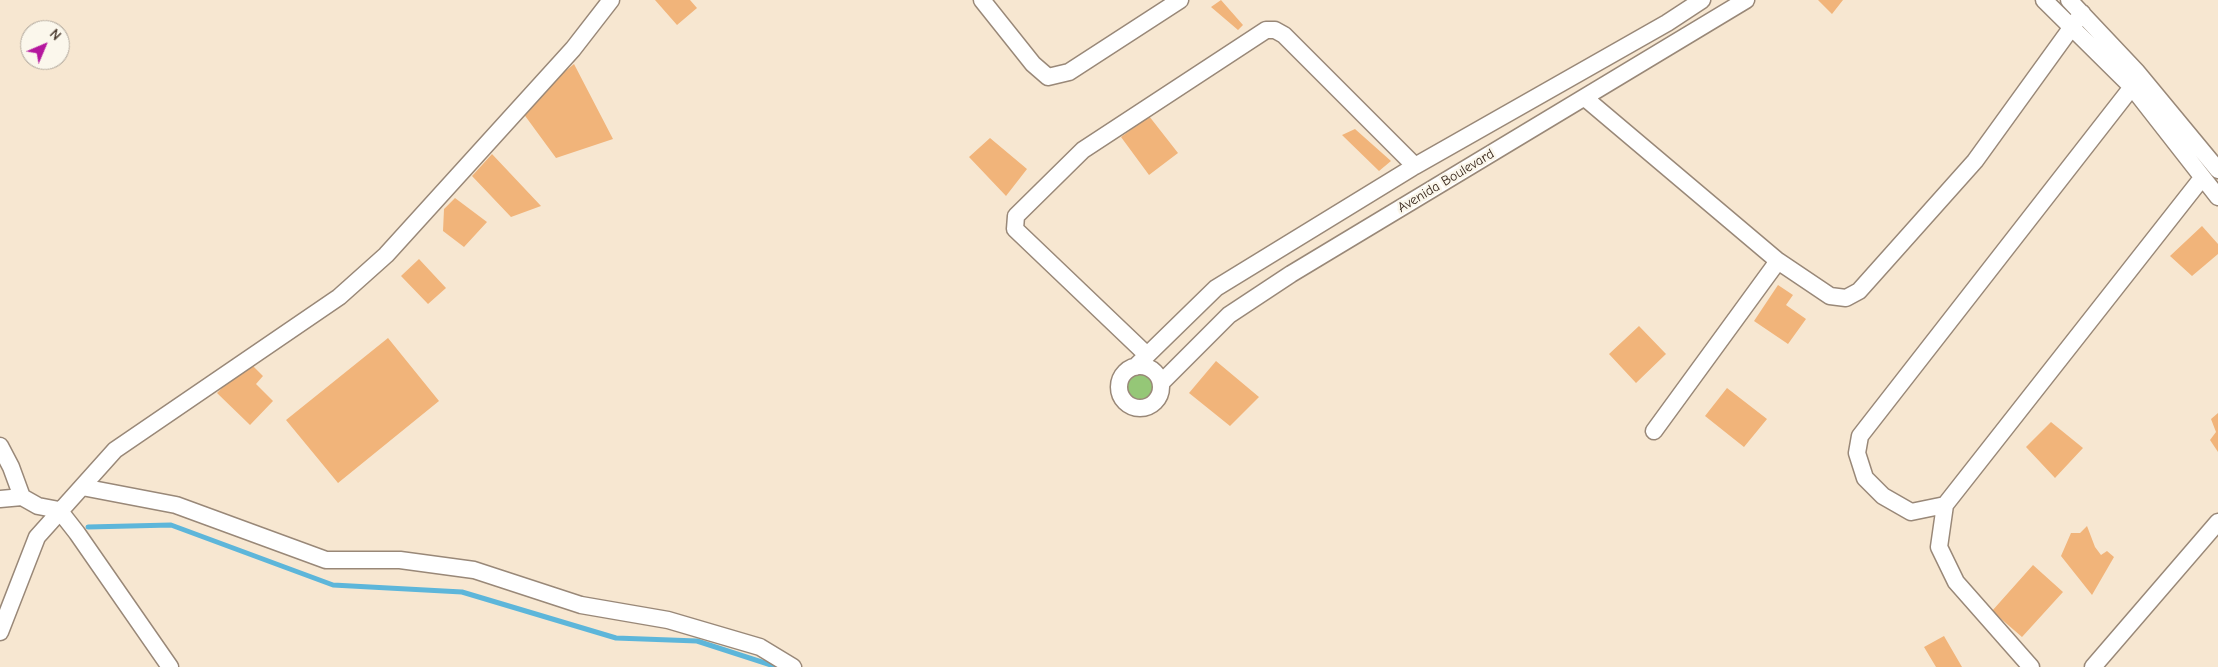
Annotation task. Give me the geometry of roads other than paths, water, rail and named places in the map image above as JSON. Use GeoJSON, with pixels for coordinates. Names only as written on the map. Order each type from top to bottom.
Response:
{"type":"FeatureCollection","features":[{"type":"Feature","properties":{"kind":"street"},"geometry":{"type":"LineString","coordinates":[[0,632],[37,537],[114,450],[338,297],[386,255],[573,49],[611,0]]}},
{"type":"Feature","properties":{"kind":"street"},"geometry":{"type":"LineString","coordinates":[[982,0],[1033,64],[1048,77],[1069,72],[1180,0]]}},
{"type":"Feature","properties":{"kind":"street","name":"Avenida Boulevard"},"geometry":{"type":"LineString","coordinates":[[1135,367],[1216,288],[1415,166],[1658,28],[1702,0]]}},
{"type":"Feature","properties":{"kind":"street","name":"Avenida Boulevard"},"geometry":{"type":"LineString","coordinates":[[1161,383],[1229,315],[1291,274],[1746,0]]}},
{"type":"Feature","properties":{"kind":"street"},"geometry":{"type":"LineString","coordinates":[[2044,0],[2132,87],[2218,197]]}},
{"type":"Feature","properties":{"kind":"street"},"geometry":{"type":"LineString","coordinates":[[2068,0],[2137,72],[2218,170]]}},
{"type":"Feature","properties":{"kind":"street"},"geometry":{"type":"LineString","coordinates":[[1585,98],[1778,261],[1830,296],[1846,298],[1859,291],[1975,161],[2082,13]]}},
{"type":"Feature","properties":{"kind":"street"},"geometry":{"type":"LineString","coordinates":[[1147,355],[1015,229],[1016,216],[1083,150],[1266,30],[1275,30],[1284,35],[1415,166]]}},
{"type":"Feature","properties":{"kind":"street"},"geometry":{"type":"LineString","coordinates":[[1945,505],[1911,512],[1883,496],[1865,478],[1857,453],[1860,436],[2132,87]]}},
{"type":"Feature","properties":{"kind":"street"},"geometry":{"type":"LineString","coordinates":[[2031,667],[1956,582],[1939,547],[1945,505],[2202,178]]}},
{"type":"Feature","properties":{"kind":"street"},"geometry":{"type":"LineString","coordinates":[[1654,431],[1778,261]]}},
{"type":"Feature","properties":{"kind":"street"},"geometry":{"type":"LineString","coordinates":[[1135,367],[1148,368],[1154,372],[1161,383],[1159,396],[1150,406],[1136,408],[1130,405],[1121,395],[1119,388],[1124,375],[1135,367]]}},
{"type":"Feature","properties":{"kind":"street"},"geometry":{"type":"LineString","coordinates":[[0,446],[11,467],[22,497]]}},
{"type":"Feature","properties":{"kind":"street"},"geometry":{"type":"LineString","coordinates":[[82,488],[176,505],[326,560],[400,560],[474,570],[581,605],[668,620],[760,648],[793,667]]}},
{"type":"Feature","properties":{"kind":"street"},"geometry":{"type":"LineString","coordinates":[[0,499],[22,497],[38,506],[59,510],[170,667]]}},
{"type":"Feature","properties":{"kind":"street"},"geometry":{"type":"LineString","coordinates":[[2093,667],[2218,522]]}},
{"type":"Feature","properties":{"kind":"waterway"},"geometry":{"type":"LineString","coordinates":[[88,527],[171,525],[333,585],[462,592],[616,638],[697,641],[777,667]]}}]}
